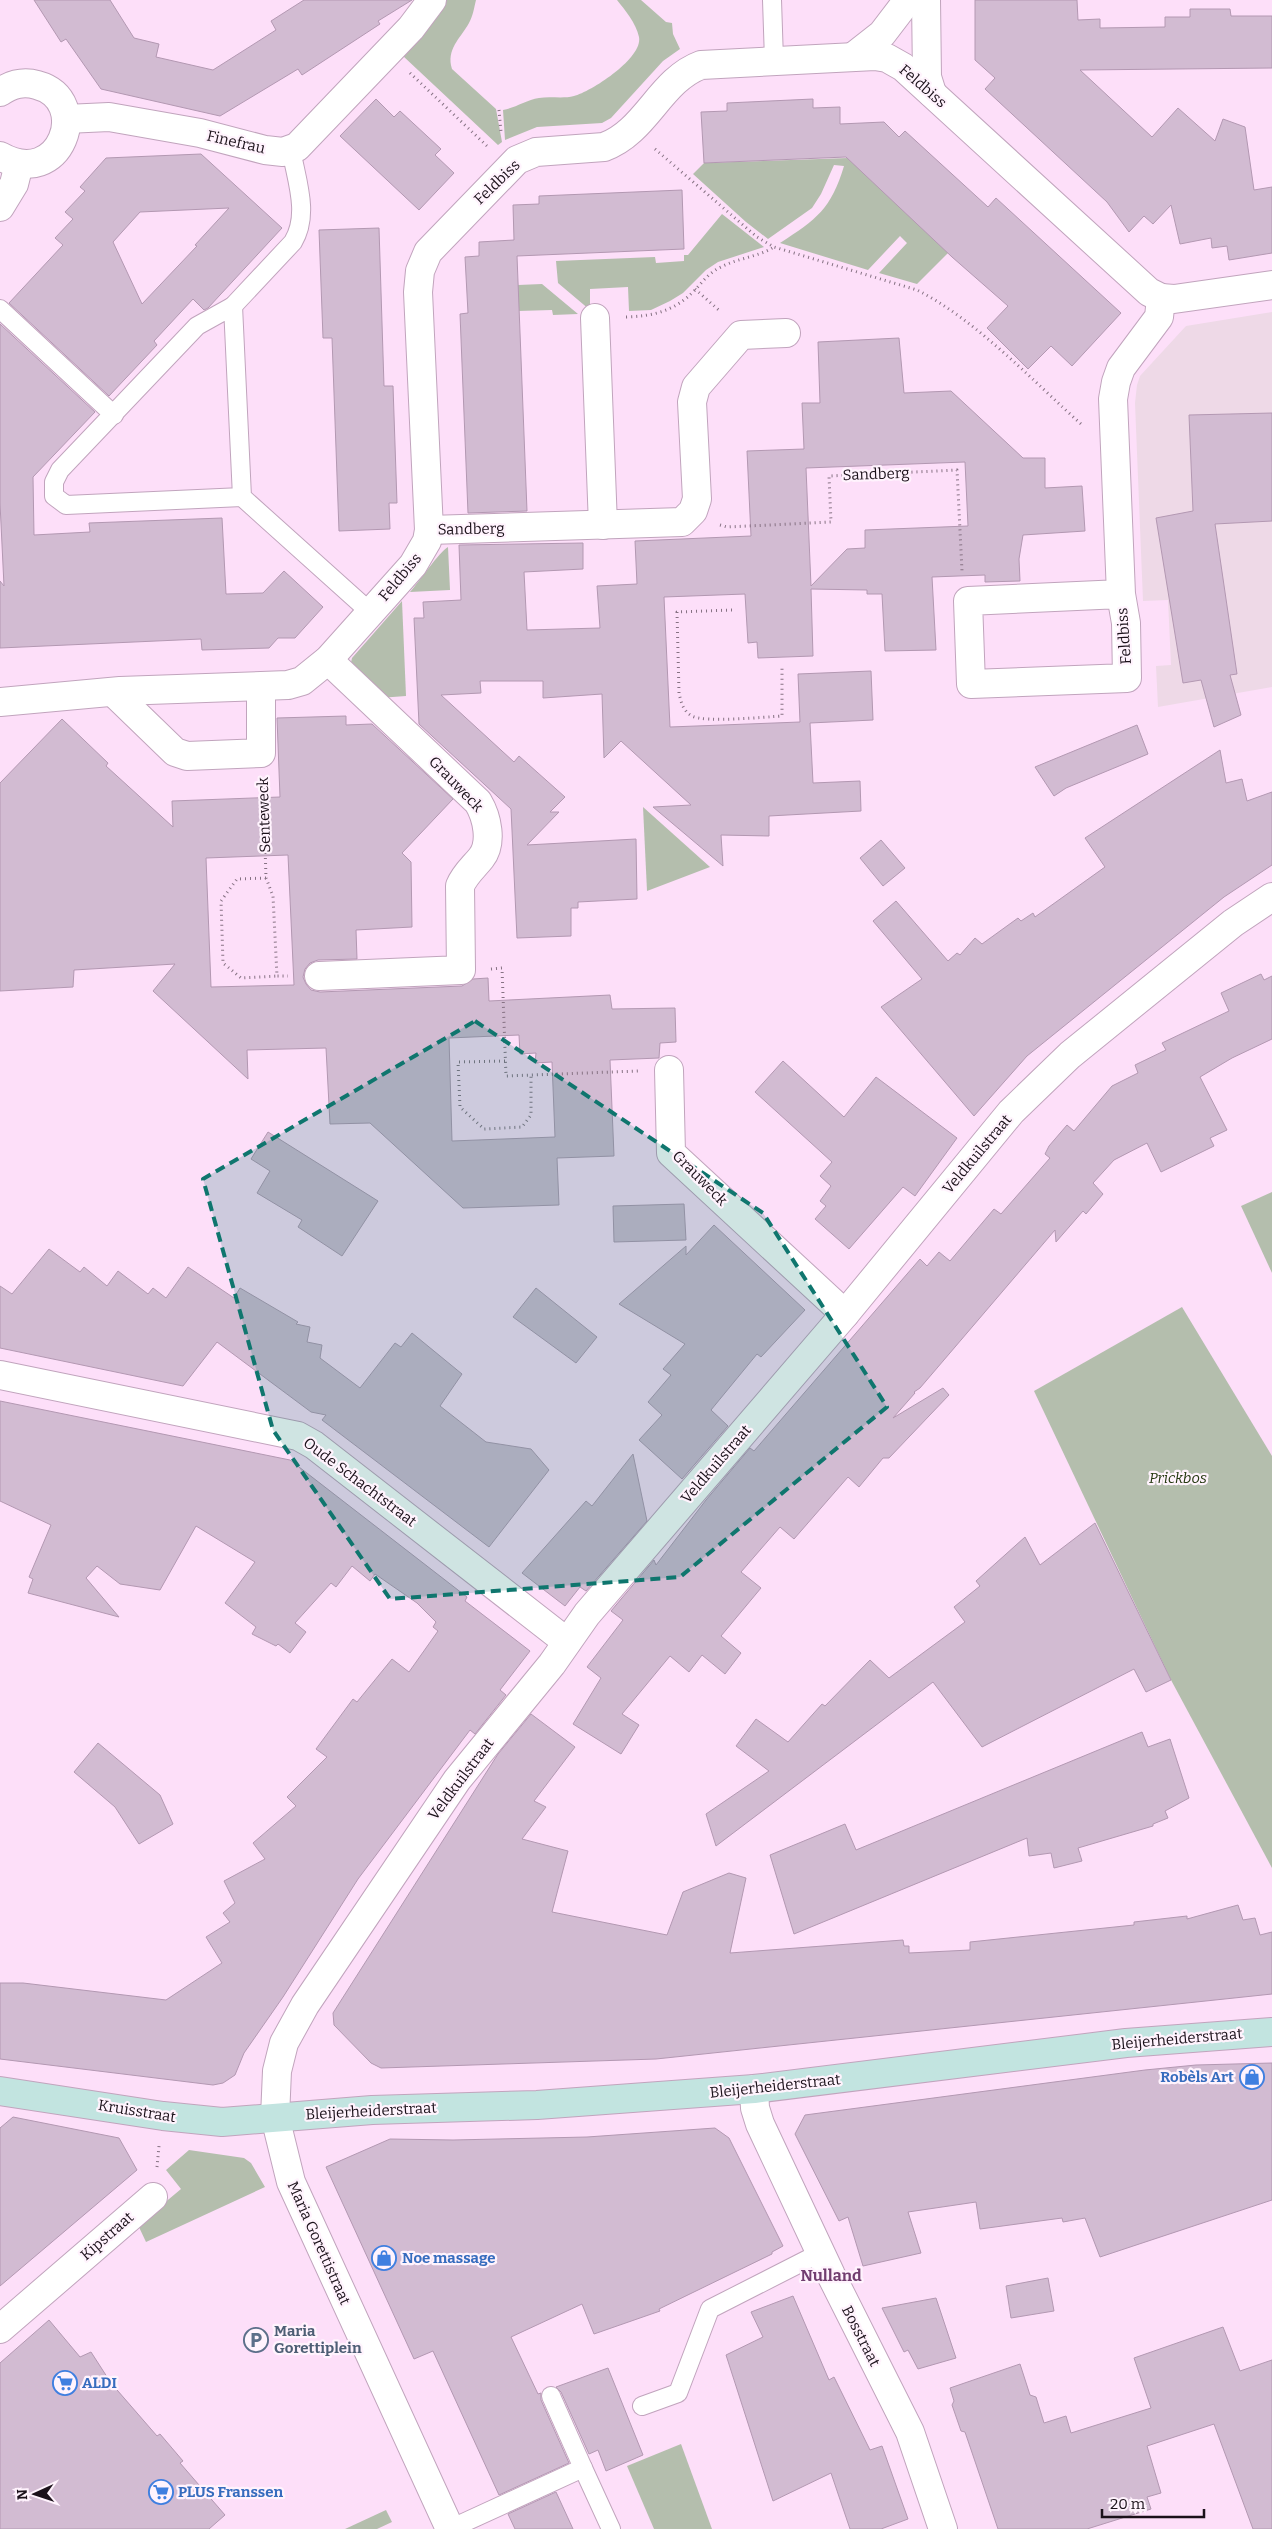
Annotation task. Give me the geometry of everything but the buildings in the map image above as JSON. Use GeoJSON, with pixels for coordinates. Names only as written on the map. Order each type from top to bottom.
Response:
{"type":"FeatureCollection","features":[{"type":"Feature","properties":{"kind":"street"},"geometry":{"type":"LineString","coordinates":[[291,149],[297,147],[388,52],[416,22],[432,0]]}},
{"type":"Feature","properties":{"kind":"street"},"geometry":{"type":"LineString","coordinates":[[854,56],[882,34],[908,0]]}},
{"type":"Feature","properties":{"kind":"street"},"geometry":{"type":"LineString","coordinates":[[926,0],[928,77],[932,93]]}},
{"type":"Feature","properties":{"kind":"street","name":"Feldbiss"},"geometry":{"type":"LineString","coordinates":[[0,702],[113,692],[288,685],[302,681],[328,660],[413,565],[427,540],[429,530],[418,292],[420,271],[428,252],[508,169],[528,154],[604,147],[614,143],[632,129],[675,81],[691,69],[712,63],[854,56],[887,58],[903,67],[1145,288],[1161,298]]}},
{"type":"Feature","properties":{"kind":"street"},"geometry":{"type":"LineString","coordinates":[[0,207],[14,184],[9,160],[27,165],[41,162],[52,155],[61,145],[65,133],[66,119],[63,107],[55,96],[44,87],[29,83],[3,83]]}},
{"type":"Feature","properties":{"kind":"street","name":"Finefrau"},"geometry":{"type":"LineString","coordinates":[[66,119],[109,117],[200,133],[266,150],[283,152],[291,149]]}},
{"type":"Feature","properties":{"kind":"street"},"geometry":{"type":"LineString","coordinates":[[968,601],[1121,594],[1113,399],[1121,368],[1159,317],[1161,298],[1174,299],[1272,285]]}},
{"type":"Feature","properties":{"kind":"street"},"geometry":{"type":"LineString","coordinates":[[596,318],[603,525]]}},
{"type":"Feature","properties":{"kind":"street"},"geometry":{"type":"LineString","coordinates":[[682,522],[693,511],[697,499],[692,402],[696,387],[741,335],[786,333]]}},
{"type":"Feature","properties":{"kind":"street","name":"Sandberg"},"geometry":{"type":"LineString","coordinates":[[429,530],[682,522]]}},
{"type":"Feature","properties":{"kind":"street","name":"Feldbiss"},"geometry":{"type":"LineString","coordinates":[[968,601],[971,684],[1127,678],[1126,624],[1121,594]]}},
{"type":"Feature","properties":{"kind":"street","name":"Grauweck"},"geometry":{"type":"LineString","coordinates":[[328,660],[478,802],[486,815],[487,848],[465,875],[460,886],[461,970]]}},
{"type":"Feature","properties":{"kind":"street"},"geometry":{"type":"LineString","coordinates":[[113,692],[180,755],[261,752],[261,687]]}},
{"type":"Feature","properties":{"kind":"street","name":"Veldkuilstraat"},"geometry":{"type":"LineString","coordinates":[[275,2116],[277,2071],[284,2043],[305,2005],[457,1780],[567,1642],[587,1614],[845,1314],[1005,1120],[1030,1093],[1070,1055],[1142,996],[1234,923],[1272,897]]}},
{"type":"Feature","properties":{"kind":"street"},"geometry":{"type":"LineString","coordinates":[[319,976],[461,970]]}},
{"type":"Feature","properties":{"kind":"street","name":"Grauweck"},"geometry":{"type":"LineString","coordinates":[[669,1070],[671,1153],[845,1314]]}},
{"type":"Feature","properties":{"kind":"street","name":"Oude Schachtstraat"},"geometry":{"type":"LineString","coordinates":[[0,1375],[298,1436],[314,1445],[567,1642]]}},
{"type":"Feature","properties":{"kind":"street","name":"Bleijerheiderstraat"},"geometry":{"type":"LineString","coordinates":[[275,2116],[372,2110],[537,2105],[754,2089],[1116,2044],[1272,2032]]}},
{"type":"Feature","properties":{"kind":"street","name":"Bosstraat"},"geometry":{"type":"LineString","coordinates":[[754,2089],[755,2108],[760,2124],[820,2253],[910,2432],[943,2529]]}},
{"type":"Feature","properties":{"kind":"street","name":"Kruisstraat"},"geometry":{"type":"LineString","coordinates":[[0,2092],[163,2116],[222,2122],[275,2116]]}},
{"type":"Feature","properties":{"kind":"street","name":"Maria Gorettistraat"},"geometry":{"type":"LineString","coordinates":[[275,2116],[291,2182],[450,2529]]}},
{"type":"Feature","properties":{"kind":"street","name":"Kipstraat"},"geometry":{"type":"LineString","coordinates":[[0,2329],[153,2197]]}},
{"type":"Feature","properties":{"kind":"lane"},"geometry":{"type":"LineString","coordinates":[[772,0],[774,60]]}},
{"type":"Feature","properties":{"kind":"lane"},"geometry":{"type":"LineString","coordinates":[[291,149],[301,202],[301,230],[293,242],[233,306],[197,326],[60,470],[54,482],[54,496],[58,502],[66,506],[242,497],[370,612]]}},
{"type":"Feature","properties":{"kind":"lane"},"geometry":{"type":"LineString","coordinates":[[233,306],[242,497]]}},
{"type":"Feature","properties":{"kind":"lane"},"geometry":{"type":"LineString","coordinates":[[0,309],[114,414]]}},
{"type":"Feature","properties":{"kind":"lane"},"geometry":{"type":"LineString","coordinates":[[642,2406],[678,2392],[710,2309],[820,2253]]}},
{"type":"Feature","properties":{"kind":"lane"},"geometry":{"type":"LineString","coordinates":[[552,2396],[611,2529]]}},
{"type":"Feature","properties":{"kind":"lane"},"geometry":{"type":"LineString","coordinates":[[450,2529],[583,2468]]}},
{"type":"Feature","properties":{"kind":"path"},"geometry":{"type":"LineString","coordinates":[[388,52],[508,169]]}},
{"type":"Feature","properties":{"kind":"path"},"geometry":{"type":"LineString","coordinates":[[499,110],[502,139]]}},
{"type":"Feature","properties":{"kind":"path"},"geometry":{"type":"LineString","coordinates":[[632,129],[757,237],[774,247],[918,290],[936,300],[972,327],[1087,430],[1115,428]]}},
{"type":"Feature","properties":{"kind":"path"},"geometry":{"type":"LineString","coordinates":[[596,318],[652,316],[687,298],[716,270],[730,263],[766,252],[774,247]]}},
{"type":"Feature","properties":{"kind":"path","name":"Sandberg"},"geometry":{"type":"LineString","coordinates":[[682,522],[708,523],[727,527],[831,522],[829,476],[957,470],[961,567],[968,601]]}},
{"type":"Feature","properties":{"kind":"path"},"geometry":{"type":"LineString","coordinates":[[732,610],[677,612],[679,693],[681,703],[686,711],[701,718],[782,716],[782,667]]}},
{"type":"Feature","properties":{"kind":"path","name":"Senteweck"},"geometry":{"type":"LineString","coordinates":[[261,752],[266,878],[273,896],[277,976]]}},
{"type":"Feature","properties":{"kind":"path"},"geometry":{"type":"LineString","coordinates":[[266,878],[237,879],[221,901],[223,962],[241,978],[319,976]]}},
{"type":"Feature","properties":{"kind":"path"},"geometry":{"type":"LineString","coordinates":[[461,970],[502,968],[506,1076],[669,1070]]}},
{"type":"Feature","properties":{"kind":"path"},"geometry":{"type":"LineString","coordinates":[[505,1061],[458,1062],[460,1107],[484,1129],[522,1127],[531,1115],[531,1075]]}},
{"type":"Feature","properties":{"kind":"path"},"geometry":{"type":"LineString","coordinates":[[153,2197],[163,2116]]}},
{"type":"Feature","properties":{"kind":"highlighted area"},"geometry":{"type":"Polygon","coordinates":[[[475,1021],[763,1213],[887,1407],[680,1577],[390,1599],[273,1430],[203,1179],[475,1021]]]}},
{"type":"Feature","properties":{"kind":"shaded area"},"geometry":{"type":"Polygon","coordinates":[[[1272,312],[1272,687],[1158,707],[1156,666],[1171,665],[1168,600],[1143,601],[1135,403],[1137,385],[1140,376],[1186,326],[1272,312]]]}},
{"type":"Feature","properties":{"kind":"green space"},"geometry":{"type":"Polygon","coordinates":[[[447,0],[476,0],[470,20],[452,50],[452,69],[496,109],[502,142],[498,145],[403,56],[439,15],[447,0]]]}},
{"type":"Feature","properties":{"kind":"green space"},"geometry":{"type":"Polygon","coordinates":[[[617,0],[641,0],[666,22],[672,23],[673,34],[680,49],[663,61],[611,118],[602,123],[537,127],[505,140],[503,110],[543,97],[570,97],[582,93],[604,81],[625,64],[633,54],[638,45],[638,32],[630,17],[617,0]]]}},
{"type":"Feature","properties":{"kind":"green space"},"geometry":{"type":"Polygon","coordinates":[[[848,158],[949,252],[917,284],[879,273],[907,243],[900,236],[868,270],[780,243],[804,227],[821,212],[834,193],[844,166],[834,165],[821,194],[812,208],[768,239],[746,222],[693,174],[704,163],[848,158]]]}},
{"type":"Feature","properties":{"kind":"green space"},"geometry":{"type":"Polygon","coordinates":[[[722,214],[764,247],[718,262],[706,270],[683,293],[651,310],[629,311],[628,287],[590,289],[590,310],[558,283],[556,261],[655,257],[656,263],[684,261],[684,255],[688,255],[722,214]]]}},
{"type":"Feature","properties":{"kind":"green space"},"geometry":{"type":"Polygon","coordinates":[[[542,284],[578,314],[553,315],[552,310],[518,311],[518,285],[542,284]]]}},
{"type":"Feature","properties":{"kind":"green space"},"geometry":{"type":"Polygon","coordinates":[[[448,547],[450,590],[410,592],[434,561],[448,547]]]}},
{"type":"Feature","properties":{"kind":"green space"},"geometry":{"type":"Polygon","coordinates":[[[402,601],[406,696],[379,698],[350,667],[352,658],[402,601]]]}},
{"type":"Feature","properties":{"kind":"green space"},"geometry":{"type":"Polygon","coordinates":[[[643,807],[710,867],[647,891],[643,807]]]}},
{"type":"Feature","properties":{"kind":"green space"},"geometry":{"type":"Polygon","coordinates":[[[1272,1192],[1272,1273],[1241,1206],[1272,1192]]]}},
{"type":"Feature","properties":{"kind":"green space","name":"Prickbos"},"geometry":{"type":"Polygon","coordinates":[[[1182,1307],[1272,1456],[1272,1868],[1171,1680],[1034,1391],[1182,1307]]]}},
{"type":"Feature","properties":{"kind":"green space"},"geometry":{"type":"Polygon","coordinates":[[[189,2150],[244,2158],[251,2163],[265,2187],[146,2242],[138,2225],[181,2189],[166,2170],[189,2150]]]}},
{"type":"Feature","properties":{"kind":"green space"},"geometry":{"type":"Polygon","coordinates":[[[681,2444],[712,2529],[654,2529],[627,2466],[681,2444]]]}},
{"type":"Feature","properties":{"kind":"green space"},"geometry":{"type":"Polygon","coordinates":[[[386,2510],[392,2522],[377,2529],[345,2529],[386,2510]]]}},
{"type":"Feature","properties":{"kind":"place","name":"Robèls Art"},"geometry":{"type":"Point","coordinates":[1252,2077]}},
{"type":"Feature","properties":{"kind":"place","name":"Noe massage"},"geometry":{"type":"Point","coordinates":[384,2258]}},
{"type":"Feature","properties":{"kind":"place","name":"Maria Gorettiplein"},"geometry":{"type":"Point","coordinates":[256,2340]}},
{"type":"Feature","properties":{"kind":"place","name":"ALDI"},"geometry":{"type":"Point","coordinates":[65,2383]}},
{"type":"Feature","properties":{"kind":"place","name":"PLUS Franssen"},"geometry":{"type":"Point","coordinates":[161,2492]}},
{"type":"Feature","properties":{"kind":"district","name":"Nulland"},"geometry":{"type":"Point","coordinates":[831,2275]}}]}
